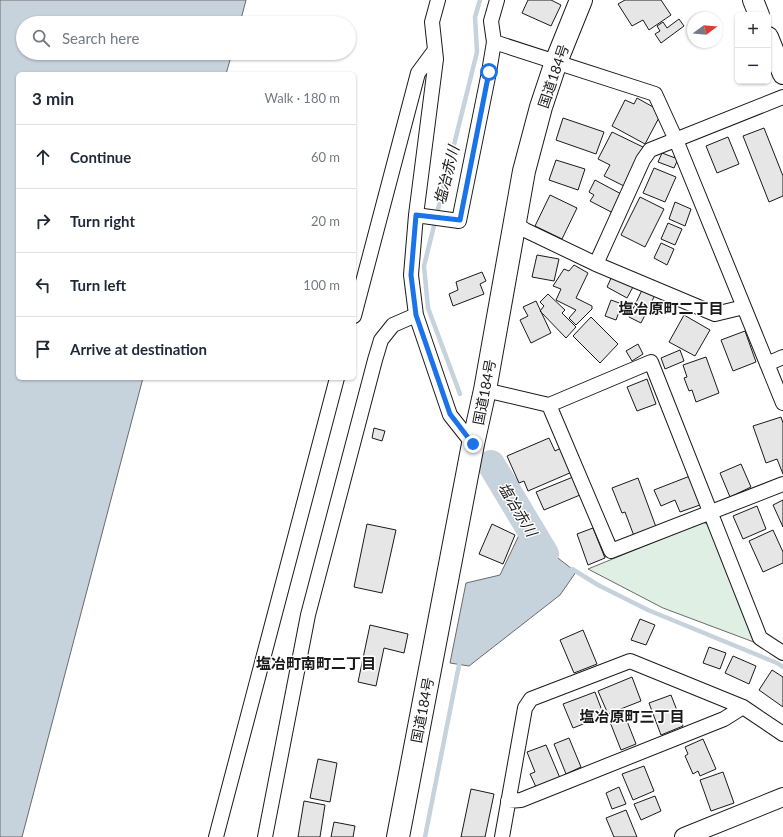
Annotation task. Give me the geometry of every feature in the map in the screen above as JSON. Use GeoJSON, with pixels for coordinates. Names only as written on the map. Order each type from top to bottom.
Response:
{"type":"FeatureCollection","features":[{"type":"Feature","properties":{"kind":"highway","name":"国道184号"},"geometry":{"type":"LineString","coordinates":[[398,837],[473,444],[485,390],[524,171],[541,107],[556,62],[582,0]]}},
{"type":"Feature","properties":{"kind":"main road"},"geometry":{"type":"LineString","coordinates":[[753,0],[758,12]]}},
{"type":"Feature","properties":{"kind":"main road"},"geometry":{"type":"LineString","coordinates":[[771,44],[783,74]]}},
{"type":"Feature","properties":{"kind":"street"},"geometry":{"type":"LineString","coordinates":[[438,0],[432,22],[436,58],[423,216],[411,275],[416,315],[450,414],[473,444]]}},
{"type":"Feature","properties":{"kind":"street"},"geometry":{"type":"LineString","coordinates":[[423,216],[460,220],[489,72],[494,42],[491,21],[497,0]]}},
{"type":"Feature","properties":{"kind":"street"},"geometry":{"type":"LineString","coordinates":[[494,42],[655,94],[676,140],[783,403]]}},
{"type":"Feature","properties":{"kind":"street"},"geometry":{"type":"LineString","coordinates":[[356,308],[418,73],[435,50]]}},
{"type":"Feature","properties":{"kind":"street"},"geometry":{"type":"LineString","coordinates":[[596,264],[643,160],[650,150],[783,97]]}},
{"type":"Feature","properties":{"kind":"street"},"geometry":{"type":"LineString","coordinates":[[514,223],[525,230],[596,264],[715,314],[744,307]]}},
{"type":"Feature","properties":{"kind":"street"},"geometry":{"type":"LineString","coordinates":[[265,837],[308,615],[375,360],[381,340],[393,325],[416,315]]}},
{"type":"Feature","properties":{"kind":"street"},"geometry":{"type":"LineString","coordinates":[[767,364],[783,357]]}},
{"type":"Feature","properties":{"kind":"street"},"geometry":{"type":"LineString","coordinates":[[485,390],[549,405],[651,362],[760,638],[783,653]]}},
{"type":"Feature","properties":{"kind":"street"},"geometry":{"type":"LineString","coordinates":[[216,837],[337,380]]}},
{"type":"Feature","properties":{"kind":"street"},"geometry":{"type":"LineString","coordinates":[[549,405],[611,551],[783,484]]}},
{"type":"Feature","properties":{"kind":"street"},"geometry":{"type":"LineString","coordinates":[[502,837],[525,708],[531,700],[630,661],[743,707],[783,734]]}},
{"type":"Feature","properties":{"kind":"street"},"geometry":{"type":"LineString","coordinates":[[508,801],[521,800],[724,719],[743,707]]}},
{"type":"Feature","properties":{"kind":"street"},"geometry":{"type":"LineString","coordinates":[[684,837],[783,797]]}},
{"type":"Feature","properties":{"kind":"green space"},"geometry":{"type":"Polygon","coordinates":[[[703,522],[709,525],[759,644],[663,608],[588,569],[703,522]]]}},
{"type":"Feature","properties":{"kind":"shaded area"},"geometry":{"type":"Polygon","coordinates":[[[0,0],[246,0],[242,16],[16,16],[16,60],[230,60],[227,72],[16,72],[16,380],[142,380],[22,837],[0,837],[0,0]]]}},
{"type":"Feature","properties":{"kind":"shaded area"},"geometry":{"type":"Polygon","coordinates":[[[532,521],[554,555],[576,572],[560,595],[469,666],[450,663],[466,583],[500,575],[520,533],[532,521]]]}},
{"type":"Feature","properties":{"kind":"building"},"geometry":{"type":"Polygon","coordinates":[[[528,0],[551,0],[561,5],[551,26],[522,13],[528,0]]]}},
{"type":"Feature","properties":{"kind":"building"},"geometry":{"type":"Polygon","coordinates":[[[625,0],[661,0],[671,15],[649,30],[643,20],[632,26],[618,4],[625,0]]]}},
{"type":"Feature","properties":{"kind":"building"},"geometry":{"type":"Polygon","coordinates":[[[679,19],[684,26],[661,43],[655,34],[660,31],[657,26],[663,22],[667,28],[679,19]]]}},
{"type":"Feature","properties":{"kind":"building"},"geometry":{"type":"Polygon","coordinates":[[[637,98],[662,112],[645,144],[612,126],[625,100],[634,104],[637,98]]]}},
{"type":"Feature","properties":{"kind":"building"},"geometry":{"type":"Polygon","coordinates":[[[563,118],[604,132],[596,154],[556,140],[563,118]]]}},
{"type":"Feature","properties":{"kind":"building"},"geometry":{"type":"Polygon","coordinates":[[[764,128],[783,176],[783,196],[769,202],[743,136],[764,128]]]}},
{"type":"Feature","properties":{"kind":"building"},"geometry":{"type":"Polygon","coordinates":[[[612,132],[645,148],[626,187],[604,176],[610,165],[598,159],[612,132]]]}},
{"type":"Feature","properties":{"kind":"building"},"geometry":{"type":"Polygon","coordinates":[[[728,137],[739,164],[717,173],[706,146],[728,137]]]}},
{"type":"Feature","properties":{"kind":"building"},"geometry":{"type":"Polygon","coordinates":[[[662,153],[678,159],[674,168],[658,162],[662,153]]]}},
{"type":"Feature","properties":{"kind":"building"},"geometry":{"type":"Polygon","coordinates":[[[556,160],[585,169],[578,190],[549,180],[556,160]]]}},
{"type":"Feature","properties":{"kind":"building"},"geometry":{"type":"Polygon","coordinates":[[[654,168],[676,177],[665,202],[643,193],[654,168]]]}},
{"type":"Feature","properties":{"kind":"building"},"geometry":{"type":"Polygon","coordinates":[[[595,180],[625,196],[615,214],[590,201],[594,195],[589,192],[595,180]]]}},
{"type":"Feature","properties":{"kind":"building"},"geometry":{"type":"Polygon","coordinates":[[[550,195],[577,208],[562,239],[535,226],[550,195]]]}},
{"type":"Feature","properties":{"kind":"building"},"geometry":{"type":"Polygon","coordinates":[[[640,197],[664,209],[645,247],[621,235],[640,197]]]}},
{"type":"Feature","properties":{"kind":"building"},"geometry":{"type":"Polygon","coordinates":[[[675,202],[691,209],[685,226],[669,219],[675,202]]]}},
{"type":"Feature","properties":{"kind":"building"},"geometry":{"type":"Polygon","coordinates":[[[668,223],[682,229],[675,245],[661,239],[668,223]]]}},
{"type":"Feature","properties":{"kind":"building"},"geometry":{"type":"Polygon","coordinates":[[[661,243],[674,249],[667,265],[654,258],[661,243]]]}},
{"type":"Feature","properties":{"kind":"building"},"geometry":{"type":"Polygon","coordinates":[[[537,255],[559,259],[554,281],[532,277],[537,255]]]}},
{"type":"Feature","properties":{"kind":"building"},"geometry":{"type":"Polygon","coordinates":[[[574,265],[588,273],[576,298],[592,306],[592,309],[576,325],[569,318],[576,310],[556,300],[561,289],[553,286],[564,269],[569,271],[574,265]]]}},
{"type":"Feature","properties":{"kind":"building"},"geometry":{"type":"Polygon","coordinates":[[[482,272],[486,281],[480,284],[484,294],[453,306],[449,294],[458,290],[456,282],[482,272]]]}},
{"type":"Feature","properties":{"kind":"building"},"geometry":{"type":"Polygon","coordinates":[[[612,276],[633,287],[627,298],[607,287],[612,276]]]}},
{"type":"Feature","properties":{"kind":"building"},"geometry":{"type":"Polygon","coordinates":[[[643,288],[655,295],[641,323],[629,317],[643,288]]]}},
{"type":"Feature","properties":{"kind":"building"},"geometry":{"type":"Polygon","coordinates":[[[548,294],[565,310],[562,313],[576,327],[566,338],[540,311],[544,306],[540,302],[548,294]]]}},
{"type":"Feature","properties":{"kind":"building"},"geometry":{"type":"Polygon","coordinates":[[[611,300],[622,304],[616,320],[605,316],[611,300]]]}},
{"type":"Feature","properties":{"kind":"building"},"geometry":{"type":"Polygon","coordinates":[[[536,301],[551,333],[531,343],[520,320],[528,316],[523,307],[536,301]]]}},
{"type":"Feature","properties":{"kind":"building"},"geometry":{"type":"Polygon","coordinates":[[[684,315],[710,330],[695,356],[669,342],[684,315]]]}},
{"type":"Feature","properties":{"kind":"building"},"geometry":{"type":"Polygon","coordinates":[[[591,317],[618,344],[600,363],[573,336],[591,317]]]}},
{"type":"Feature","properties":{"kind":"building"},"geometry":{"type":"Polygon","coordinates":[[[745,331],[756,362],[733,371],[721,340],[745,331]]]}},
{"type":"Feature","properties":{"kind":"building"},"geometry":{"type":"Polygon","coordinates":[[[638,344],[643,354],[632,361],[626,351],[638,344]]]}},
{"type":"Feature","properties":{"kind":"building"},"geometry":{"type":"Polygon","coordinates":[[[680,350],[684,361],[665,369],[661,358],[680,350]]]}},
{"type":"Feature","properties":{"kind":"building"},"geometry":{"type":"Polygon","coordinates":[[[706,357],[719,393],[696,402],[692,390],[689,391],[684,378],[687,377],[683,365],[706,357]]]}},
{"type":"Feature","properties":{"kind":"building"},"geometry":{"type":"Polygon","coordinates":[[[647,379],[656,404],[637,411],[627,387],[647,379]]]}},
{"type":"Feature","properties":{"kind":"building"},"geometry":{"type":"Polygon","coordinates":[[[781,417],[783,423],[783,474],[777,459],[766,463],[753,426],[781,417]]]}},
{"type":"Feature","properties":{"kind":"building"},"geometry":{"type":"Polygon","coordinates":[[[374,428],[385,431],[382,441],[372,438],[374,428]]]}},
{"type":"Feature","properties":{"kind":"building"},"geometry":{"type":"Polygon","coordinates":[[[549,438],[555,451],[561,448],[572,472],[528,491],[524,481],[519,483],[507,456],[549,438]]]}},
{"type":"Feature","properties":{"kind":"building"},"geometry":{"type":"Polygon","coordinates":[[[741,464],[751,487],[730,497],[720,473],[741,464]]]}},
{"type":"Feature","properties":{"kind":"building"},"geometry":{"type":"Polygon","coordinates":[[[690,476],[700,505],[680,512],[675,500],[661,506],[654,490],[690,476]]]}},
{"type":"Feature","properties":{"kind":"building"},"geometry":{"type":"Polygon","coordinates":[[[573,477],[580,495],[544,510],[536,492],[573,477]]]}},
{"type":"Feature","properties":{"kind":"building"},"geometry":{"type":"Polygon","coordinates":[[[638,478],[656,527],[634,536],[625,512],[622,513],[612,488],[638,478]]]}},
{"type":"Feature","properties":{"kind":"building"},"geometry":{"type":"Polygon","coordinates":[[[783,500],[783,527],[773,505],[783,500]]]}},
{"type":"Feature","properties":{"kind":"building"},"geometry":{"type":"Polygon","coordinates":[[[757,506],[766,529],[743,539],[733,516],[757,506]]]}},
{"type":"Feature","properties":{"kind":"building"},"geometry":{"type":"Polygon","coordinates":[[[367,524],[396,530],[382,593],[354,587],[367,524]]]}},
{"type":"Feature","properties":{"kind":"building"},"geometry":{"type":"Polygon","coordinates":[[[492,524],[515,535],[503,564],[479,554],[492,524]]]}},
{"type":"Feature","properties":{"kind":"building"},"geometry":{"type":"Polygon","coordinates":[[[593,528],[605,558],[588,565],[577,534],[593,528]]]}},
{"type":"Feature","properties":{"kind":"building"},"geometry":{"type":"Polygon","coordinates":[[[773,530],[783,552],[783,563],[763,572],[749,541],[773,530]]]}},
{"type":"Feature","properties":{"kind":"building"},"geometry":{"type":"Polygon","coordinates":[[[640,619],[655,625],[646,645],[631,640],[640,619]]]}},
{"type":"Feature","properties":{"kind":"building"},"geometry":{"type":"Polygon","coordinates":[[[370,625],[408,634],[404,653],[384,648],[376,686],[358,682],[370,625]]]}},
{"type":"Feature","properties":{"kind":"building"},"geometry":{"type":"Polygon","coordinates":[[[583,630],[597,664],[574,673],[560,640],[583,630]]]}},
{"type":"Feature","properties":{"kind":"building"},"geometry":{"type":"Polygon","coordinates":[[[709,647],[726,653],[720,669],[703,663],[709,647]]]}},
{"type":"Feature","properties":{"kind":"building"},"geometry":{"type":"Polygon","coordinates":[[[733,656],[756,666],[749,684],[725,673],[733,656]]]}},
{"type":"Feature","properties":{"kind":"building"},"geometry":{"type":"Polygon","coordinates":[[[772,670],[783,677],[783,707],[759,690],[772,670]]]}},
{"type":"Feature","properties":{"kind":"building"},"geometry":{"type":"Polygon","coordinates":[[[632,677],[641,701],[608,714],[598,691],[632,677]]]}},
{"type":"Feature","properties":{"kind":"building"},"geometry":{"type":"Polygon","coordinates":[[[595,692],[604,716],[573,728],[563,704],[595,692]]]}},
{"type":"Feature","properties":{"kind":"building"},"geometry":{"type":"Polygon","coordinates":[[[671,695],[683,726],[661,735],[649,703],[671,695]]]}},
{"type":"Feature","properties":{"kind":"building"},"geometry":{"type":"Polygon","coordinates":[[[625,716],[636,744],[621,750],[610,722],[625,716]]]}},
{"type":"Feature","properties":{"kind":"building"},"geometry":{"type":"Polygon","coordinates":[[[569,738],[581,767],[566,774],[554,744],[569,738]]]}},
{"type":"Feature","properties":{"kind":"building"},"geometry":{"type":"Polygon","coordinates":[[[703,739],[716,769],[700,776],[698,771],[693,774],[685,756],[688,754],[685,747],[703,739]]]}},
{"type":"Feature","properties":{"kind":"building"},"geometry":{"type":"Polygon","coordinates":[[[546,745],[560,778],[536,787],[530,774],[535,772],[527,752],[546,745]]]}},
{"type":"Feature","properties":{"kind":"building"},"geometry":{"type":"Polygon","coordinates":[[[318,759],[337,763],[330,802],[310,798],[318,759]]]}},
{"type":"Feature","properties":{"kind":"building"},"geometry":{"type":"Polygon","coordinates":[[[644,766],[654,791],[633,800],[622,774],[644,766]]]}},
{"type":"Feature","properties":{"kind":"building"},"geometry":{"type":"Polygon","coordinates":[[[723,772],[734,803],[711,811],[700,780],[723,772]]]}},
{"type":"Feature","properties":{"kind":"building"},"geometry":{"type":"Polygon","coordinates":[[[619,787],[626,804],[612,809],[606,793],[619,787]]]}},
{"type":"Feature","properties":{"kind":"building"},"geometry":{"type":"Polygon","coordinates":[[[471,789],[494,794],[485,837],[461,837],[471,789]]]}},
{"type":"Feature","properties":{"kind":"building"},"geometry":{"type":"Polygon","coordinates":[[[655,796],[661,811],[641,820],[634,804],[655,796]]]}},
{"type":"Feature","properties":{"kind":"building"},"geometry":{"type":"Polygon","coordinates":[[[304,801],[325,805],[320,837],[298,837],[304,801]]]}},
{"type":"Feature","properties":{"kind":"building"},"geometry":{"type":"Polygon","coordinates":[[[626,810],[637,837],[614,837],[606,818],[626,810]]]}},
{"type":"Feature","properties":{"kind":"building"},"geometry":{"type":"Polygon","coordinates":[[[334,822],[355,826],[353,837],[331,837],[334,822]]]}},
{"type":"Feature","properties":{"kind":"waterway","name":"塩冶赤川"},"geometry":{"type":"LineString","coordinates":[[460,394],[428,308],[424,266],[477,52],[475,17],[480,0]]}},
{"type":"Feature","properties":{"kind":"waterway","name":"塩冶赤川"},"geometry":{"type":"LineString","coordinates":[[491,464],[545,554]]}},
{"type":"Feature","properties":{"kind":"waterway"},"geometry":{"type":"LineString","coordinates":[[572,569],[598,585],[648,610],[777,663],[783,667]]}},
{"type":"Feature","properties":{"kind":"waterway"},"geometry":{"type":"LineString","coordinates":[[425,837],[460,660]]}},
{"type":"Feature","properties":{"kind":"district","name":"塩冶原町二丁目"},"geometry":{"type":"Point","coordinates":[671,308]}},
{"type":"Feature","properties":{"kind":"district","name":"塩冶町南町二丁目"},"geometry":{"type":"Point","coordinates":[316,663]}},
{"type":"Feature","properties":{"kind":"district","name":"塩冶原町三丁目"},"geometry":{"type":"Point","coordinates":[632,716]}},
{"type":"Feature","properties":{"kind":"route"},"geometry":{"type":"LineString","coordinates":[[473,444],[450,414],[416,315],[411,275],[416,215],[460,220],[489,72]]}}]}
